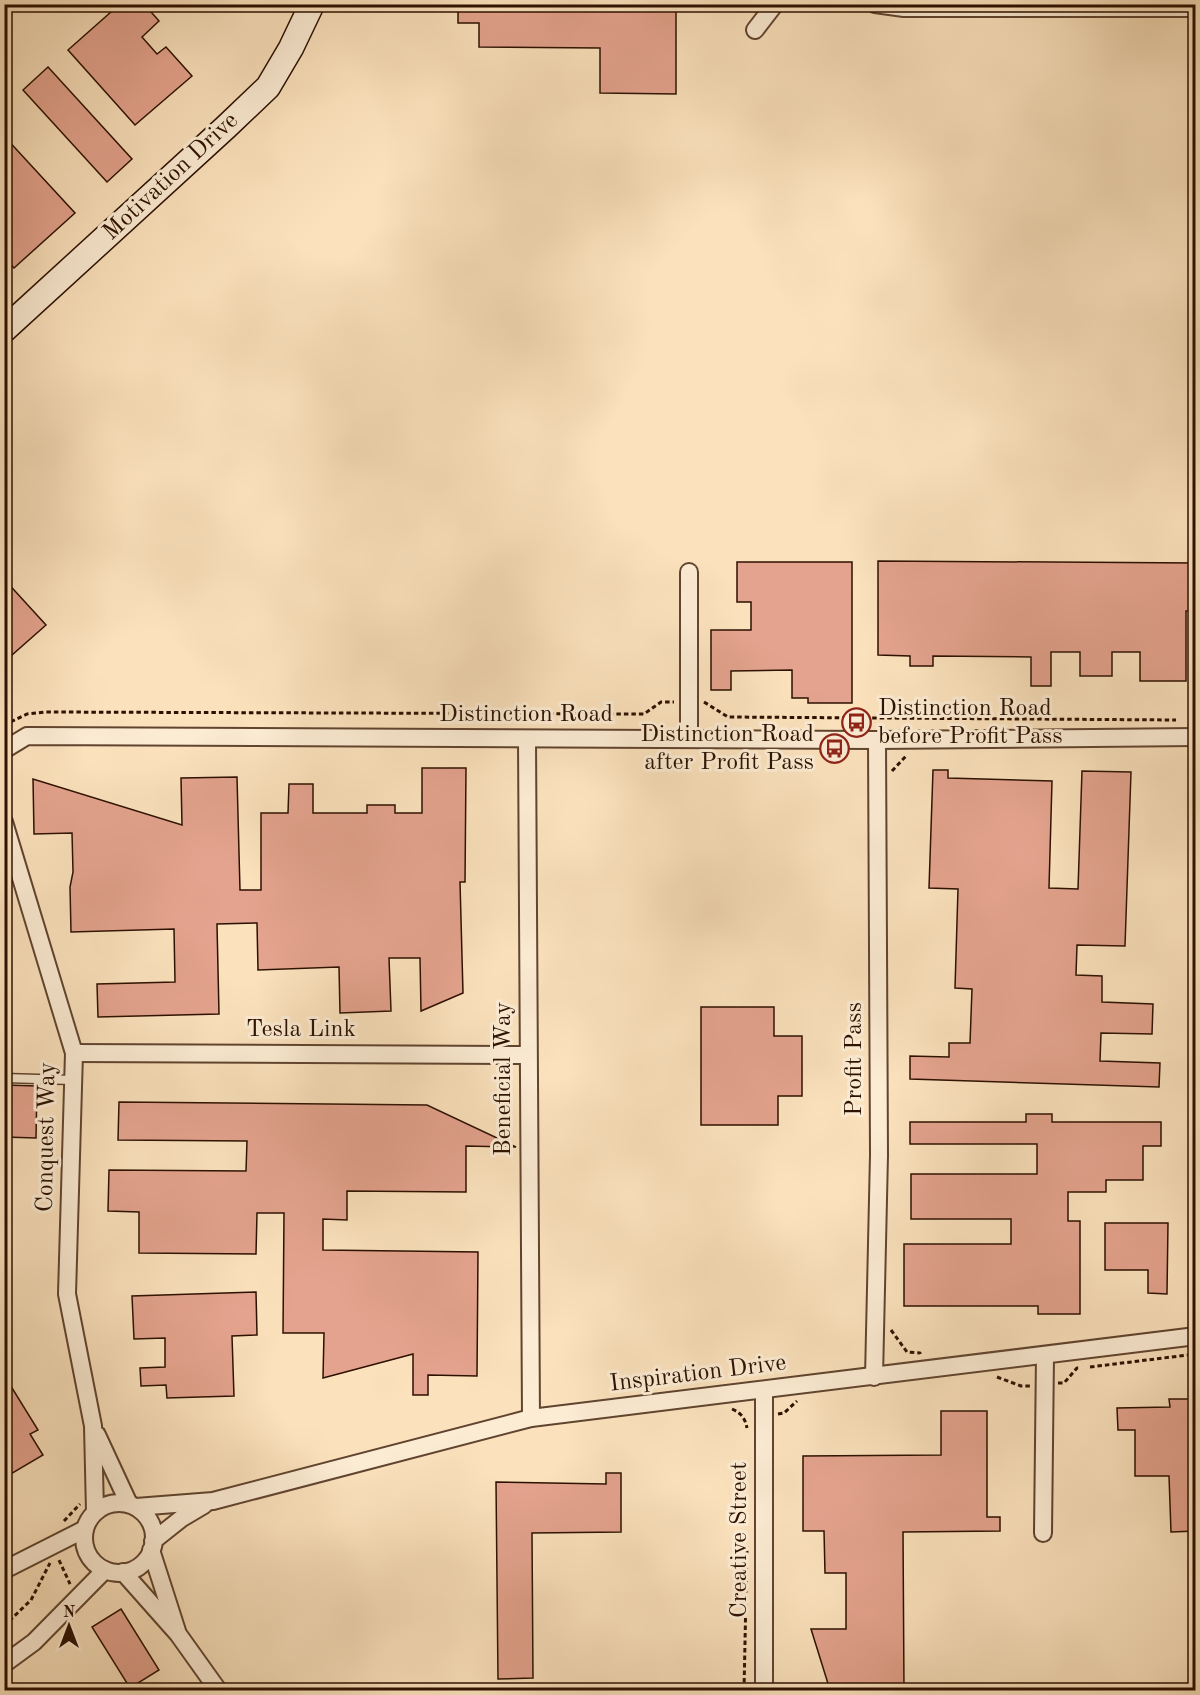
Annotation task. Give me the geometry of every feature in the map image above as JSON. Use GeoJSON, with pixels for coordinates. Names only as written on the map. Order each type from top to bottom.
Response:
{"type":"FeatureCollection","features":[{"type":"Feature","properties":{"kind":"street","name":"Motivation Drive"},"geometry":{"type":"LineString","coordinates":[[4,330],[268,87],[291,48],[312,4]]}},
{"type":"Feature","properties":{"kind":"street"},"geometry":{"type":"LineString","coordinates":[[755,30],[775,4]]}},
{"type":"Feature","properties":{"kind":"street"},"geometry":{"type":"LineString","coordinates":[[875,4],[904,8],[1059,6],[1196,8]]}},
{"type":"Feature","properties":{"kind":"street"},"geometry":{"type":"LineString","coordinates":[[688,572],[689,739]]}},
{"type":"Feature","properties":{"kind":"street","name":"Distinction Road"},"geometry":{"type":"LineString","coordinates":[[4,750],[27,736],[877,740],[1196,736]]}},
{"type":"Feature","properties":{"kind":"street","name":"Beneficial Way"},"geometry":{"type":"LineString","coordinates":[[527,739],[531,1418]]}},
{"type":"Feature","properties":{"kind":"street","name":"Profit Pass"},"geometry":{"type":"LineString","coordinates":[[874,1377],[879,1155],[877,740]]}},
{"type":"Feature","properties":{"kind":"street","name":"Conquest Way"},"geometry":{"type":"LineString","coordinates":[[4,822],[74,1053],[67,1294],[93,1426],[95,1512]]}},
{"type":"Feature","properties":{"kind":"street","name":"Tesla Link"},"geometry":{"type":"LineString","coordinates":[[74,1053],[528,1054]]}},
{"type":"Feature","properties":{"kind":"street","name":"Inspiration Drive"},"geometry":{"type":"LineString","coordinates":[[132,1506],[213,1501],[531,1418],[1196,1336]]}},
{"type":"Feature","properties":{"kind":"street"},"geometry":{"type":"LineString","coordinates":[[1043,1533],[1045,1355]]}},
{"type":"Feature","properties":{"kind":"street","name":"Creative Street"},"geometry":{"type":"LineString","coordinates":[[764,1390],[764,1690]]}},
{"type":"Feature","properties":{"kind":"street","name":"Conquest Way"},"geometry":{"type":"LineString","coordinates":[[93,1426],[132,1506]]}},
{"type":"Feature","properties":{"kind":"street","name":"Inspiration Drive"},"geometry":{"type":"LineString","coordinates":[[152,1545],[182,1518],[213,1501]]}},
{"type":"Feature","properties":{"kind":"street"},"geometry":{"type":"LineString","coordinates":[[152,1545],[140,1565],[123,1572],[105,1570],[97,1565],[85,1549],[85,1529],[95,1512],[117,1503],[132,1506],[150,1521],[152,1545],[178,1634]]}},
{"type":"Feature","properties":{"kind":"street"},"geometry":{"type":"LineString","coordinates":[[4,1570],[85,1529]]}},
{"type":"Feature","properties":{"kind":"street"},"geometry":{"type":"LineString","coordinates":[[4,1664],[34,1642],[105,1570]]}},
{"type":"Feature","properties":{"kind":"street"},"geometry":{"type":"LineString","coordinates":[[123,1572],[178,1634],[218,1690]]}},
{"type":"Feature","properties":{"kind":"lane"},"geometry":{"type":"LineString","coordinates":[[4,1078],[73,1080]]}},
{"type":"Feature","properties":{"kind":"path"},"geometry":{"type":"LineString","coordinates":[[4,725],[27,714],[45,712],[644,714],[661,702],[706,702],[728,717],[1184,720]]}},
{"type":"Feature","properties":{"kind":"path"},"geometry":{"type":"LineString","coordinates":[[996,1377],[1021,1386],[1064,1383],[1077,1368],[1196,1354]]}},
{"type":"Feature","properties":{"kind":"path"},"geometry":{"type":"LineString","coordinates":[[764,1417],[784,1413],[795,1402],[806,1400]]}},
{"type":"Feature","properties":{"kind":"path"},"geometry":{"type":"LineString","coordinates":[[725,1408],[739,1412],[746,1420],[748,1433]]}},
{"type":"Feature","properties":{"kind":"path"},"geometry":{"type":"LineString","coordinates":[[744,1690],[747,1539]]}},
{"type":"Feature","properties":{"kind":"path"},"geometry":{"type":"LineString","coordinates":[[4,1626],[31,1600],[51,1560]]}},
{"type":"Feature","properties":{"kind":"building"},"geometry":{"type":"Polygon","coordinates":[[[120,4],[144,4],[159,21],[142,37],[157,54],[166,47],[192,76],[135,125],[68,50],[120,4]]]}},
{"type":"Feature","properties":{"kind":"building"},"geometry":{"type":"Polygon","coordinates":[[[458,4],[676,4],[676,94],[600,93],[600,48],[479,47],[479,23],[458,23],[458,4]]]}},
{"type":"Feature","properties":{"kind":"building"},"geometry":{"type":"Polygon","coordinates":[[[48,67],[132,159],[107,182],[23,90],[48,67]]]}},
{"type":"Feature","properties":{"kind":"building"},"geometry":{"type":"Polygon","coordinates":[[[4,136],[75,213],[14,268],[4,257],[4,136]]]}},
{"type":"Feature","properties":{"kind":"building"},"geometry":{"type":"Polygon","coordinates":[[[878,561],[1196,563],[1196,611],[1186,611],[1186,681],[1140,681],[1140,652],[1112,652],[1112,676],[1080,676],[1080,652],[1051,652],[1051,686],[1031,686],[1031,657],[933,656],[933,666],[910,666],[910,656],[878,655],[878,561]]]}},
{"type":"Feature","properties":{"kind":"building"},"geometry":{"type":"Polygon","coordinates":[[[737,562],[852,562],[852,703],[808,703],[808,698],[792,698],[792,670],[731,671],[731,690],[711,690],[711,630],[751,630],[751,602],[737,602],[737,562]]]}},
{"type":"Feature","properties":{"kind":"building"},"geometry":{"type":"Polygon","coordinates":[[[4,579],[46,625],[4,662],[4,579]]]}},
{"type":"Feature","properties":{"kind":"building"},"geometry":{"type":"Polygon","coordinates":[[[422,768],[466,768],[465,882],[460,882],[463,993],[421,1011],[420,958],[389,958],[391,1011],[340,1013],[339,967],[258,970],[257,923],[217,924],[219,1014],[98,1017],[97,984],[175,982],[174,929],[71,932],[72,833],[34,834],[33,779],[182,825],[181,778],[237,777],[240,890],[261,890],[261,813],[288,813],[289,784],[313,784],[313,813],[367,813],[367,805],[395,805],[395,813],[422,813],[422,768]]]}},
{"type":"Feature","properties":{"kind":"building"},"geometry":{"type":"Polygon","coordinates":[[[933,770],[948,770],[948,778],[1052,781],[1049,888],[1078,889],[1082,771],[1131,772],[1125,946],[1077,945],[1076,975],[1102,976],[1102,1002],[1153,1004],[1152,1034],[1101,1033],[1100,1061],[1160,1063],[1159,1087],[910,1079],[910,1056],[949,1057],[949,1043],[970,1043],[972,989],[955,988],[958,889],[929,888],[933,770]]]}},
{"type":"Feature","properties":{"kind":"building"},"geometry":{"type":"Polygon","coordinates":[[[701,1007],[774,1007],[774,1036],[802,1036],[802,1096],[778,1096],[778,1125],[701,1125],[701,1007]]]}},
{"type":"Feature","properties":{"kind":"building"},"geometry":{"type":"Polygon","coordinates":[[[4,1085],[37,1086],[36,1138],[4,1137],[4,1085]]]}},
{"type":"Feature","properties":{"kind":"building"},"geometry":{"type":"Polygon","coordinates":[[[119,1102],[427,1105],[516,1147],[466,1146],[466,1192],[347,1191],[347,1220],[323,1219],[323,1250],[478,1252],[477,1376],[428,1375],[428,1395],[413,1395],[413,1354],[323,1378],[324,1333],[283,1333],[284,1213],[257,1213],[256,1254],[139,1253],[139,1212],[108,1211],[109,1170],[246,1171],[247,1141],[118,1140],[119,1102]]]}},
{"type":"Feature","properties":{"kind":"building"},"geometry":{"type":"Polygon","coordinates":[[[1026,1114],[1052,1114],[1052,1122],[1161,1122],[1161,1146],[1143,1146],[1143,1180],[1106,1180],[1106,1192],[1068,1192],[1068,1221],[1080,1221],[1080,1314],[1038,1314],[1038,1306],[904,1306],[904,1244],[1011,1244],[1011,1219],[911,1219],[911,1174],[1037,1174],[1037,1144],[910,1144],[910,1122],[1026,1122],[1026,1114]]]}},
{"type":"Feature","properties":{"kind":"building"},"geometry":{"type":"Polygon","coordinates":[[[1105,1223],[1168,1223],[1167,1294],[1148,1293],[1148,1270],[1105,1270],[1105,1223]]]}},
{"type":"Feature","properties":{"kind":"building"},"geometry":{"type":"Polygon","coordinates":[[[256,1292],[257,1335],[232,1336],[234,1396],[167,1398],[166,1385],[141,1386],[140,1368],[165,1367],[165,1338],[134,1339],[132,1296],[256,1292]]]}},
{"type":"Feature","properties":{"kind":"building"},"geometry":{"type":"Polygon","coordinates":[[[4,1375],[38,1430],[30,1434],[43,1455],[4,1478],[4,1375]]]}},
{"type":"Feature","properties":{"kind":"building"},"geometry":{"type":"Polygon","coordinates":[[[1169,1399],[1196,1399],[1196,1531],[1171,1532],[1169,1476],[1135,1476],[1135,1430],[1118,1430],[1117,1408],[1170,1407],[1169,1399]]]}},
{"type":"Feature","properties":{"kind":"building"},"geometry":{"type":"Polygon","coordinates":[[[941,1411],[987,1411],[987,1517],[1000,1517],[1000,1531],[903,1532],[904,1690],[830,1690],[811,1629],[846,1629],[846,1573],[825,1573],[824,1531],[803,1531],[803,1456],[941,1455],[941,1411]]]}},
{"type":"Feature","properties":{"kind":"building"},"geometry":{"type":"Polygon","coordinates":[[[606,1473],[621,1473],[621,1532],[532,1533],[533,1678],[498,1679],[496,1482],[606,1484],[606,1473]]]}},
{"type":"Feature","properties":{"kind":"building"},"geometry":{"type":"Polygon","coordinates":[[[121,1609],[159,1670],[130,1688],[92,1627],[121,1609]]]}},
{"type":"Feature","properties":{"kind":"place","name":"Distinction Road before Profit Pass"},"geometry":{"type":"Point","coordinates":[857,723]}},
{"type":"Feature","properties":{"kind":"place","name":"Distinction Road after Profit Pass"},"geometry":{"type":"Point","coordinates":[835,749]}}]}
